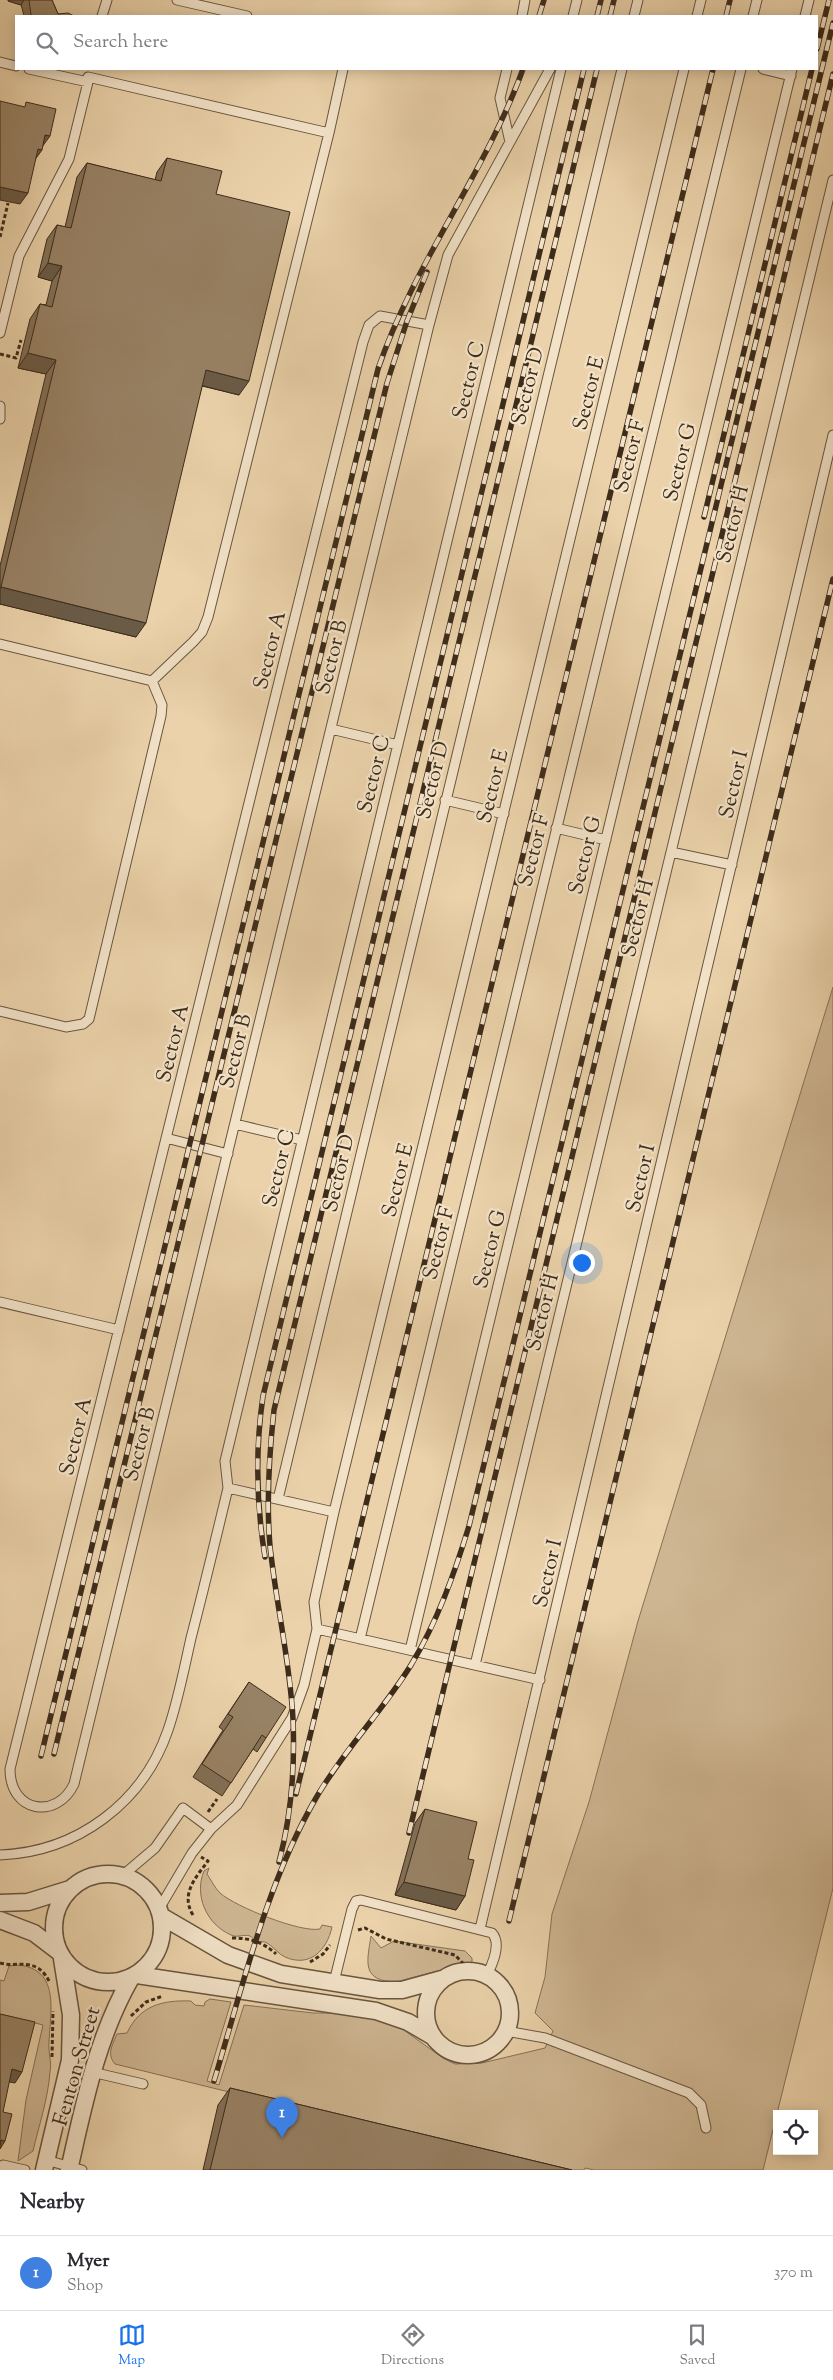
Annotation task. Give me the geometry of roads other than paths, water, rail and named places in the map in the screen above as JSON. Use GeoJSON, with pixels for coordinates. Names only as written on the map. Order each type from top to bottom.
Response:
{"type":"FeatureCollection","features":[{"type":"Feature","properties":{"kind":"street"},"geometry":{"type":"LineString","coordinates":[[0,1903],[28,1902],[70,1889],[86,1878],[104,1874],[122,1876],[138,1882],[160,1912],[228,1955],[281,1974],[380,1990],[402,1990],[442,1979],[460,1971],[470,1971],[487,1976],[501,1987],[507,1997],[510,2014],[506,2031],[499,2042],[489,2050],[476,2055],[464,2056],[440,2046],[432,2036],[425,2012],[433,1988],[442,1979]]}},
{"type":"Feature","properties":{"kind":"street"},"geometry":{"type":"LineString","coordinates":[[61,1955],[54,1936],[54,1919],[60,1903],[70,1889]]}},
{"type":"Feature","properties":{"kind":"street"},"geometry":{"type":"LineString","coordinates":[[0,1920],[34,1933],[61,1955],[79,1974],[101,1983],[116,1982],[134,1976],[150,1964],[158,1949],[162,1933],[160,1912]]}},
{"type":"Feature","properties":{"kind":"street","name":"Fenton Street"},"geometry":{"type":"LineString","coordinates":[[45,2165],[65,2086],[72,2036],[69,1991],[61,1955]]}},
{"type":"Feature","properties":{"kind":"street"},"geometry":{"type":"LineString","coordinates":[[134,1976],[376,2011],[408,2022],[432,2036]]}},
{"type":"Feature","properties":{"kind":"street","name":"Fenton Street"},"geometry":{"type":"LineString","coordinates":[[73,2169],[92,2072],[115,2006],[134,1976]]}},
{"type":"Feature","properties":{"kind":"lane"},"geometry":{"type":"LineString","coordinates":[[102,15],[107,0]]}},
{"type":"Feature","properties":{"kind":"lane"},"geometry":{"type":"LineString","coordinates":[[177,0],[243,15]]}},
{"type":"Feature","properties":{"kind":"lane"},"geometry":{"type":"LineString","coordinates":[[522,15],[526,0]]}},
{"type":"Feature","properties":{"kind":"lane"},"geometry":{"type":"LineString","coordinates":[[573,15],[577,0]]}},
{"type":"Feature","properties":{"kind":"lane"},"geometry":{"type":"LineString","coordinates":[[634,15],[638,0]]}},
{"type":"Feature","properties":{"kind":"lane"},"geometry":{"type":"LineString","coordinates":[[697,15],[701,0]]}},
{"type":"Feature","properties":{"kind":"lane"},"geometry":{"type":"LineString","coordinates":[[753,15],[757,0]]}},
{"type":"Feature","properties":{"kind":"lane"},"geometry":{"type":"LineString","coordinates":[[805,15],[809,0]]}},
{"type":"Feature","properties":{"kind":"lane"},"geometry":{"type":"LineString","coordinates":[[0,62],[15,66]]}},
{"type":"Feature","properties":{"kind":"lane"},"geometry":{"type":"LineString","coordinates":[[38,70],[89,76],[329,133]]}},
{"type":"Feature","properties":{"kind":"lane"},"geometry":{"type":"LineString","coordinates":[[152,681],[202,632],[208,616],[329,133],[343,70]]}},
{"type":"Feature","properties":{"kind":"lane"},"geometry":{"type":"LineString","coordinates":[[507,70],[500,98],[510,142]]}},
{"type":"Feature","properties":{"kind":"lane","name":"Sector B"},"geometry":{"type":"LineString","coordinates":[[10,1769],[10,1782],[14,1793],[23,1802],[35,1806],[47,1807],[59,1803],[70,1794],[74,1784],[448,255],[549,70]]}},
{"type":"Feature","properties":{"kind":"lane","name":"Sector C"},"geometry":{"type":"LineString","coordinates":[[0,1855],[44,1849],[67,1841],[112,1814],[143,1780],[168,1731],[228,1488],[225,1460],[561,70]]}},
{"type":"Feature","properties":{"kind":"lane","name":"Sector D"},"geometry":{"type":"LineString","coordinates":[[278,1499],[622,70]]}},
{"type":"Feature","properties":{"kind":"lane","name":"Sector E"},"geometry":{"type":"LineString","coordinates":[[160,1912],[192,1853],[211,1829],[237,1805],[292,1718],[304,1686],[317,1629],[314,1602],[334,1512],[684,70]]}},
{"type":"Feature","properties":{"kind":"lane","name":"Sector F"},"geometry":{"type":"LineString","coordinates":[[360,1639],[741,70]]}},
{"type":"Feature","properties":{"kind":"lane"},"geometry":{"type":"LineString","coordinates":[[772,70],[791,72]]}},
{"type":"Feature","properties":{"kind":"lane","name":"Sector G"},"geometry":{"type":"LineString","coordinates":[[410,1650],[791,72]]}},
{"type":"Feature","properties":{"kind":"lane"},"geometry":{"type":"LineString","coordinates":[[0,333],[19,256],[69,159],[89,76]]}},
{"type":"Feature","properties":{"kind":"lane","name":"Sector H"},"geometry":{"type":"LineString","coordinates":[[475,1665],[833,180]]}},
{"type":"Feature","properties":{"kind":"lane","name":"Sector A"},"geometry":{"type":"LineString","coordinates":[[10,1769],[369,325],[375,317],[384,316],[430,326]]}},
{"type":"Feature","properties":{"kind":"lane"},"geometry":{"type":"LineString","coordinates":[[0,406],[0,419]]}},
{"type":"Feature","properties":{"kind":"lane","name":"Sector I"},"geometry":{"type":"LineString","coordinates":[[480,1929],[833,435]]}},
{"type":"Feature","properties":{"kind":"lane"},"geometry":{"type":"LineString","coordinates":[[0,644],[152,681]]}},
{"type":"Feature","properties":{"kind":"lane"},"geometry":{"type":"LineString","coordinates":[[0,1011],[66,1027],[83,1024],[89,1018],[161,716],[162,705],[152,681]]}},
{"type":"Feature","properties":{"kind":"lane"},"geometry":{"type":"LineString","coordinates":[[331,729],[398,745]]}},
{"type":"Feature","properties":{"kind":"lane"},"geometry":{"type":"LineString","coordinates":[[445,800],[504,814]]}},
{"type":"Feature","properties":{"kind":"lane"},"geometry":{"type":"LineString","coordinates":[[556,828],[606,840]]}},
{"type":"Feature","properties":{"kind":"lane"},"geometry":{"type":"LineString","coordinates":[[671,852],[732,865]]}},
{"type":"Feature","properties":{"kind":"lane"},"geometry":{"type":"LineString","coordinates":[[235,1124],[302,1140]]}},
{"type":"Feature","properties":{"kind":"lane"},"geometry":{"type":"LineString","coordinates":[[166,1138],[228,1154]]}},
{"type":"Feature","properties":{"kind":"lane"},"geometry":{"type":"LineString","coordinates":[[0,1302],[119,1330]]}},
{"type":"Feature","properties":{"kind":"lane"},"geometry":{"type":"LineString","coordinates":[[228,1488],[334,1512]]}},
{"type":"Feature","properties":{"kind":"lane"},"geometry":{"type":"LineString","coordinates":[[317,1629],[540,1680]]}},
{"type":"Feature","properties":{"kind":"lane"},"geometry":{"type":"LineString","coordinates":[[122,1876],[155,1848],[183,1808],[211,1829]]}},
{"type":"Feature","properties":{"kind":"lane"},"geometry":{"type":"LineString","coordinates":[[334,1982],[353,1904],[360,1900],[492,1933],[496,1940],[492,1966],[487,1976]]}},
{"type":"Feature","properties":{"kind":"lane"},"geometry":{"type":"LineString","coordinates":[[506,2031],[545,2038],[689,2093],[701,2105],[706,2128]]}},
{"type":"Feature","properties":{"kind":"lane"},"geometry":{"type":"LineString","coordinates":[[92,2072],[143,2084]]}},
{"type":"Feature","properties":{"kind":"lane"},"geometry":{"type":"LineString","coordinates":[[2,2170],[3,2165],[26,2170]]}},
{"type":"Feature","properties":{"kind":"lane"},"geometry":{"type":"LineString","coordinates":[[45,2165],[73,2169]]}},
{"type":"Feature","properties":{"kind":"railway"},"geometry":{"type":"LineString","coordinates":[[539,15],[544,0]]}},
{"type":"Feature","properties":{"kind":"railway"},"geometry":{"type":"LineString","coordinates":[[597,15],[601,0]]}},
{"type":"Feature","properties":{"kind":"railway"},"geometry":{"type":"LineString","coordinates":[[610,15],[614,0]]}},
{"type":"Feature","properties":{"kind":"railway"},"geometry":{"type":"LineString","coordinates":[[726,15],[730,0]]}},
{"type":"Feature","properties":{"kind":"railway"},"geometry":{"type":"LineString","coordinates":[[818,45],[829,0]]}},
{"type":"Feature","properties":{"kind":"railway"},"geometry":{"type":"LineString","coordinates":[[214,2081],[269,1900],[298,1831],[327,1781],[400,1682],[420,1649],[444,1598],[469,1526],[833,23]]}},
{"type":"Feature","properties":{"kind":"railway"},"geometry":{"type":"LineString","coordinates":[[41,1756],[378,369],[410,292],[489,145],[523,70]]}},
{"type":"Feature","properties":{"kind":"railway"},"geometry":{"type":"LineString","coordinates":[[265,1557],[258,1496],[260,1416],[263,1396],[584,70]]}},
{"type":"Feature","properties":{"kind":"railway"},"geometry":{"type":"LineString","coordinates":[[279,1862],[289,1810],[293,1773],[293,1719],[289,1676],[270,1546],[268,1512],[274,1410],[597,70]]}},
{"type":"Feature","properties":{"kind":"railway"},"geometry":{"type":"LineString","coordinates":[[296,1794],[713,70]]}},
{"type":"Feature","properties":{"kind":"railway"},"geometry":{"type":"LineString","coordinates":[[704,517],[812,70]]}},
{"type":"Feature","properties":{"kind":"railway"},"geometry":{"type":"LineString","coordinates":[[409,1833],[833,74]]}},
{"type":"Feature","properties":{"kind":"railway"},"geometry":{"type":"LineString","coordinates":[[54,1754],[387,383],[407,321],[427,272]]}},
{"type":"Feature","properties":{"kind":"railway"},"geometry":{"type":"LineString","coordinates":[[509,1921],[833,579]]}},
{"type":"Feature","properties":{"kind":"place","name":"Myer"},"geometry":{"type":"Point","coordinates":[282,2138]}}]}
